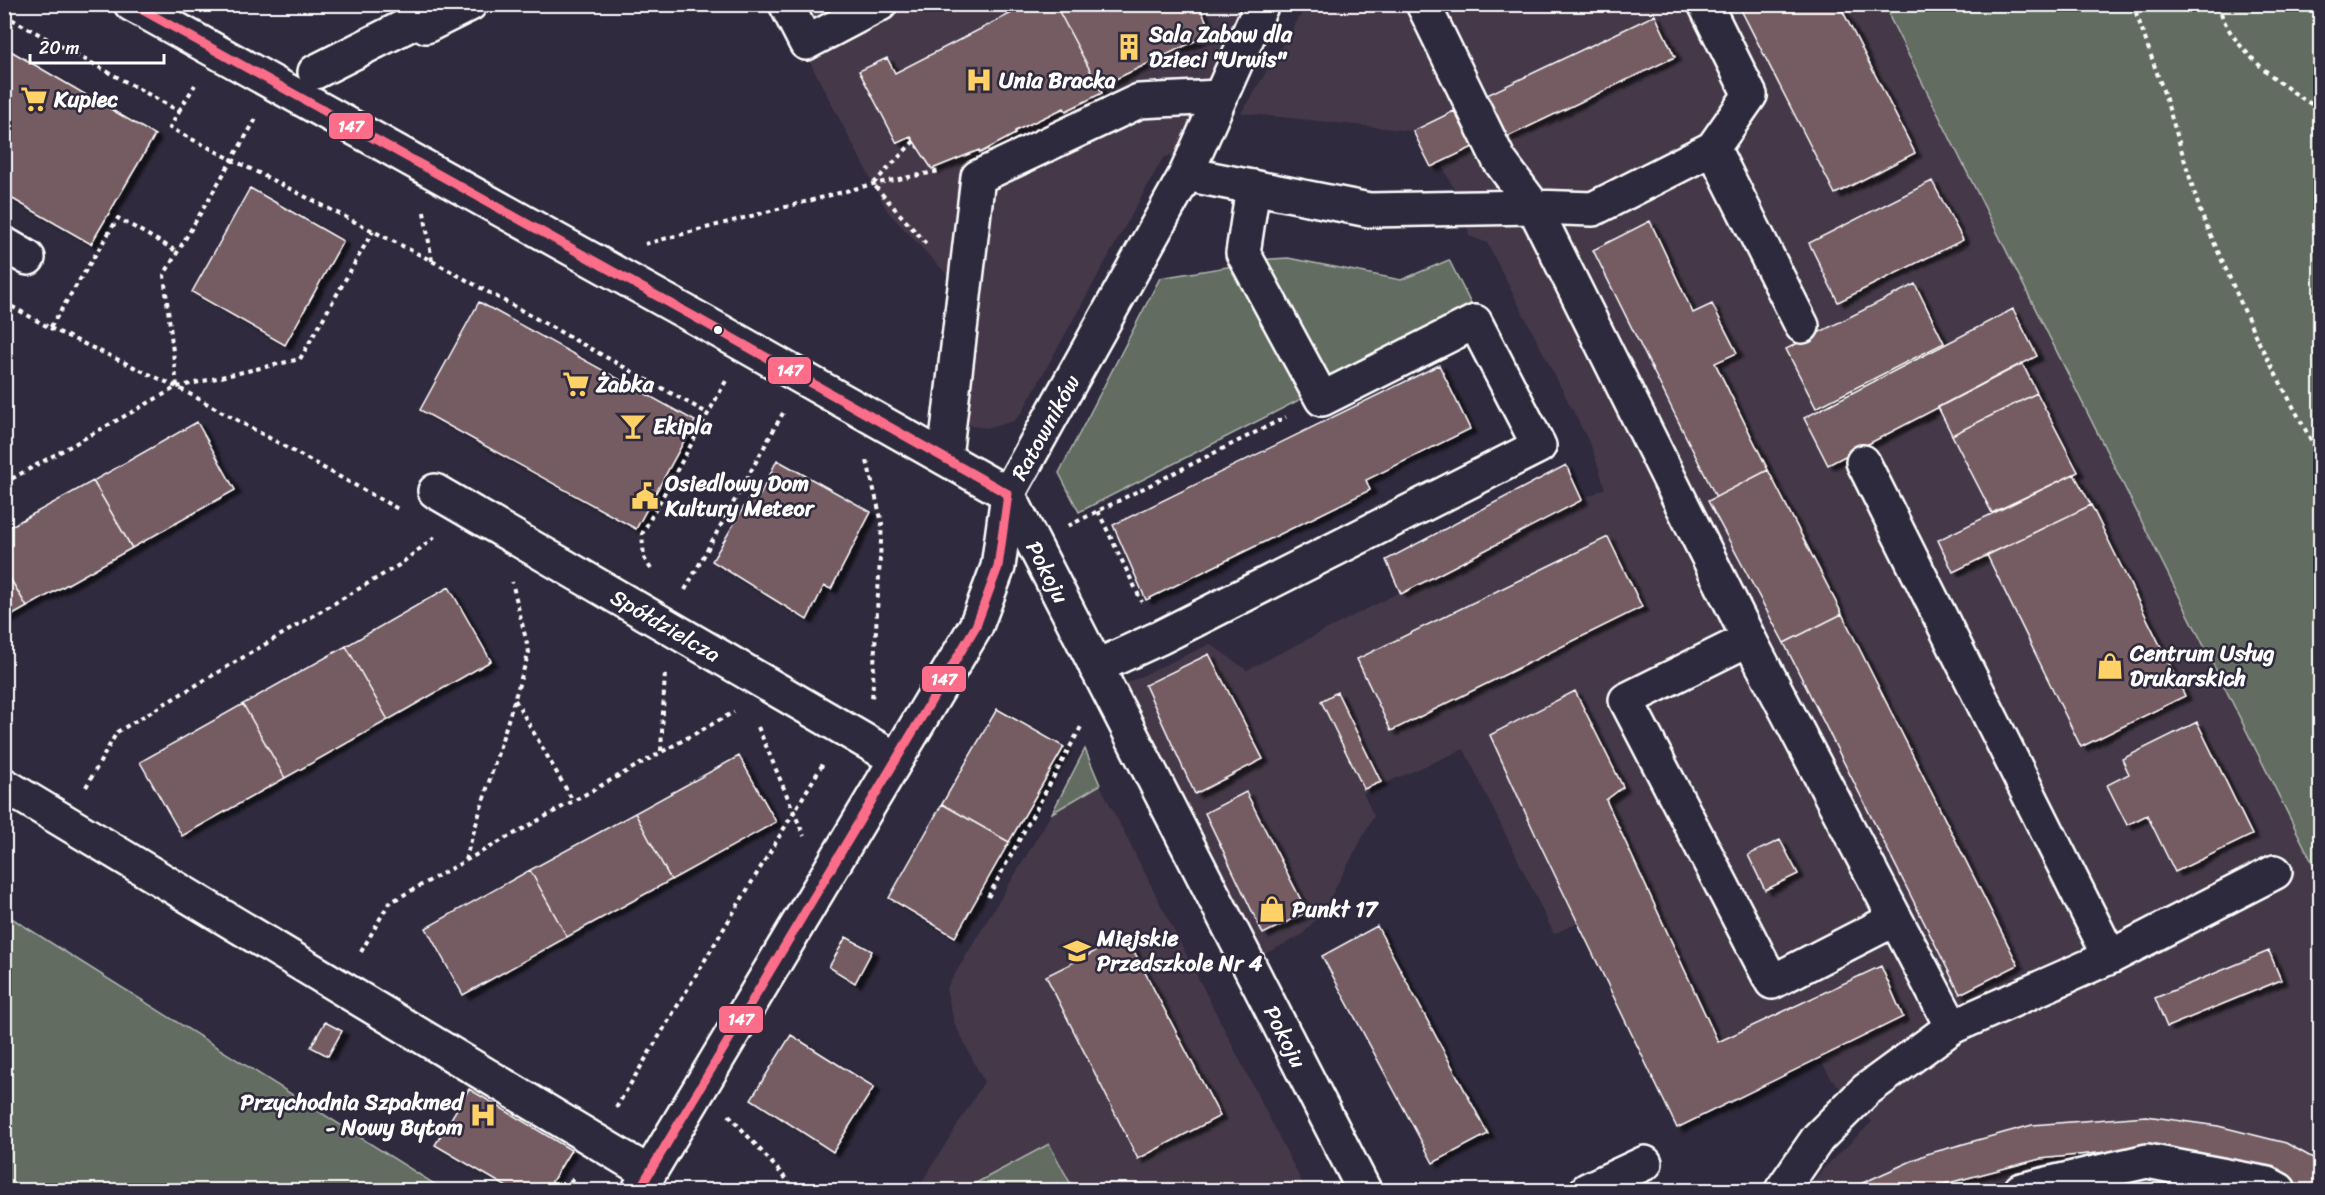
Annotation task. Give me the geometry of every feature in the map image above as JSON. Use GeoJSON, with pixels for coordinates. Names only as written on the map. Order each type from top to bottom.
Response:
{"type":"FeatureCollection","features":[{"type":"Feature","properties":{"kind":"street"},"geometry":{"type":"LineString","coordinates":[[131,4],[1008,494]]}},
{"type":"Feature","properties":{"kind":"street"},"geometry":{"type":"LineString","coordinates":[[315,72],[422,18],[426,26],[470,4]]}},
{"type":"Feature","properties":{"kind":"street"},"geometry":{"type":"LineString","coordinates":[[786,4],[806,44],[880,4]]}},
{"type":"Feature","properties":{"kind":"street","name":"Ratowników"},"geometry":{"type":"LineString","coordinates":[[644,1182],[976,626],[998,567],[1008,494],[1186,174],[1262,4]]}},
{"type":"Feature","properties":{"kind":"street"},"geometry":{"type":"LineString","coordinates":[[1423,4],[1499,160],[1534,207],[1749,639],[1952,1028]]}},
{"type":"Feature","properties":{"kind":"street"},"geometry":{"type":"LineString","coordinates":[[1186,174],[1369,210],[1534,207],[1593,209],[1713,148],[1750,95],[1705,4]]}},
{"type":"Feature","properties":{"kind":"street"},"geometry":{"type":"LineString","coordinates":[[945,457],[978,177],[1139,101],[1220,97]]}},
{"type":"Feature","properties":{"kind":"street"},"geometry":{"type":"LineString","coordinates":[[1713,148],[1802,326]]}},
{"type":"Feature","properties":{"kind":"street"},"geometry":{"type":"LineString","coordinates":[[1096,667],[1159,638],[1539,446],[1475,322],[1322,399],[1243,253],[1253,186]]}},
{"type":"Feature","properties":{"kind":"street"},"geometry":{"type":"LineString","coordinates":[[1863,462],[2110,957]]}},
{"type":"Feature","properties":{"kind":"street","name":"Spółdzielcza"},"geometry":{"type":"LineString","coordinates":[[435,491],[896,759]]}},
{"type":"Feature","properties":{"kind":"street","name":"Pokoju"},"geometry":{"type":"LineString","coordinates":[[1008,494],[1364,1191]]}},
{"type":"Feature","properties":{"kind":"street"},"geometry":{"type":"LineString","coordinates":[[1749,639],[1626,700],[1772,982],[1895,919]]}},
{"type":"Feature","properties":{"kind":"street"},"geometry":{"type":"LineString","coordinates":[[4,785],[596,1141],[644,1182]]}},
{"type":"Feature","properties":{"kind":"street"},"geometry":{"type":"LineString","coordinates":[[1782,1191],[1818,1138],[1866,1090],[1952,1028],[2110,957],[2275,872]]}},
{"type":"Feature","properties":{"kind":"street"},"geometry":{"type":"LineString","coordinates":[[2021,1191],[2147,1161],[2268,1184],[2279,1191]]}},
{"type":"Feature","properties":{"kind":"street"},"geometry":{"type":"LineString","coordinates":[[1587,1191],[1645,1162]]}},
{"type":"Feature","properties":{"kind":"path"},"geometry":{"type":"LineString","coordinates":[[2133,4],[2165,96],[2200,211],[2256,337],[2320,457]]}},
{"type":"Feature","properties":{"kind":"path"},"geometry":{"type":"LineString","coordinates":[[2219,4],[2220,13],[2240,46],[2296,96],[2320,109]]}},
{"type":"Feature","properties":{"kind":"path"},"geometry":{"type":"LineString","coordinates":[[4,15],[179,111]]}},
{"type":"Feature","properties":{"kind":"path"},"geometry":{"type":"LineString","coordinates":[[200,77],[170,128],[432,261],[708,413]]}},
{"type":"Feature","properties":{"kind":"path"},"geometry":{"type":"LineString","coordinates":[[177,387],[164,275],[261,110]]}},
{"type":"Feature","properties":{"kind":"path"},"geometry":{"type":"LineString","coordinates":[[873,184],[914,141]]}},
{"type":"Feature","properties":{"kind":"path"},"geometry":{"type":"LineString","coordinates":[[644,244],[873,184],[937,171],[978,177]]}},
{"type":"Feature","properties":{"kind":"path"},"geometry":{"type":"LineString","coordinates":[[873,184],[964,287]]}},
{"type":"Feature","properties":{"kind":"path"},"geometry":{"type":"LineString","coordinates":[[424,210],[432,261]]}},
{"type":"Feature","properties":{"kind":"path"},"geometry":{"type":"LineString","coordinates":[[50,328],[118,218],[178,252]]}},
{"type":"Feature","properties":{"kind":"path"},"geometry":{"type":"LineString","coordinates":[[4,483],[177,387],[300,359],[373,231]]}},
{"type":"Feature","properties":{"kind":"path"},"geometry":{"type":"LineString","coordinates":[[4,302],[81,343]]}},
{"type":"Feature","properties":{"kind":"path"},"geometry":{"type":"LineString","coordinates":[[657,577],[644,558],[642,534],[731,370]]}},
{"type":"Feature","properties":{"kind":"path"},"geometry":{"type":"LineString","coordinates":[[1034,543],[1322,399]]}},
{"type":"Feature","properties":{"kind":"path"},"geometry":{"type":"LineString","coordinates":[[682,596],[784,412]]}},
{"type":"Feature","properties":{"kind":"path"},"geometry":{"type":"LineString","coordinates":[[865,451],[882,523],[872,704],[881,702]]}},
{"type":"Feature","properties":{"kind":"path"},"geometry":{"type":"LineString","coordinates":[[1098,511],[1159,638]]}},
{"type":"Feature","properties":{"kind":"path"},"geometry":{"type":"LineString","coordinates":[[83,793],[117,732],[399,565],[440,532]]}},
{"type":"Feature","properties":{"kind":"path"},"geometry":{"type":"LineString","coordinates":[[465,861],[529,652],[509,570]]}},
{"type":"Feature","properties":{"kind":"path"},"geometry":{"type":"LineString","coordinates":[[662,752],[665,670]]}},
{"type":"Feature","properties":{"kind":"path"},"geometry":{"type":"LineString","coordinates":[[514,699],[573,801]]}},
{"type":"Feature","properties":{"kind":"path"},"geometry":{"type":"LineString","coordinates":[[356,961],[389,903],[739,709]]}},
{"type":"Feature","properties":{"kind":"path"},"geometry":{"type":"LineString","coordinates":[[1077,714],[1088,735]]}},
{"type":"Feature","properties":{"kind":"path"},"geometry":{"type":"LineString","coordinates":[[988,897],[1082,724]]}},
{"type":"Feature","properties":{"kind":"path"},"geometry":{"type":"LineString","coordinates":[[758,726],[823,881]]}},
{"type":"Feature","properties":{"kind":"path"},"geometry":{"type":"LineString","coordinates":[[565,1191],[825,762]]}},
{"type":"Feature","properties":{"kind":"path"},"geometry":{"type":"LineString","coordinates":[[728,1114],[796,1191]]}},
{"type":"Feature","properties":{"kind":"shaded area"},"geometry":{"type":"Polygon","coordinates":[[[780,5],[1250,5],[1186,149],[1163,158],[1022,412],[1014,421],[989,428],[971,426],[958,418],[969,298],[888,212],[780,5]]]}},
{"type":"Feature","properties":{"kind":"shaded area"},"geometry":{"type":"Polygon","coordinates":[[[1307,5],[1889,5],[1890,18],[2320,878],[2320,1190],[1807,1190],[1823,1169],[1872,1122],[1831,1078],[1819,1058],[1677,1128],[1573,908],[1578,922],[1554,934],[1464,749],[1363,793],[1374,816],[1323,911],[1302,935],[1259,957],[1122,685],[1210,644],[1247,670],[1605,488],[1592,448],[1487,243],[1469,236],[1464,209],[1441,163],[1431,167],[1413,131],[1241,113],[1307,5]]]}},
{"type":"Feature","properties":{"kind":"shaded area","name":"Miejskie Przedszkole Nr 4"},"geometry":{"type":"Polygon","coordinates":[[[1100,785],[1306,1190],[917,1190],[984,1082],[954,1022],[946,989],[1052,813],[1100,785]]]}},
{"type":"Feature","properties":{"kind":"green space"},"geometry":{"type":"Polygon","coordinates":[[[1889,5],[2320,5],[2320,878],[1890,18],[1889,5]]]}},
{"type":"Feature","properties":{"kind":"green space"},"geometry":{"type":"Polygon","coordinates":[[[1288,258],[1401,280],[1449,260],[1476,314],[1325,388],[1257,260],[1288,258]]]}},
{"type":"Feature","properties":{"kind":"green space"},"geometry":{"type":"Polygon","coordinates":[[[1233,266],[1301,399],[1079,512],[1059,473],[1160,278],[1233,266]]]}},
{"type":"Feature","properties":{"kind":"green space"},"geometry":{"type":"Polygon","coordinates":[[[1085,749],[1100,785],[1052,813],[1085,749]]]}},
{"type":"Feature","properties":{"kind":"green space"},"geometry":{"type":"Polygon","coordinates":[[[5,914],[444,1190],[5,1190],[5,914]]]}},
{"type":"Feature","properties":{"kind":"green space"},"geometry":{"type":"Polygon","coordinates":[[[1049,1144],[1074,1190],[978,1190],[974,1184],[1049,1144]]]}},
{"type":"Feature","properties":{"kind":"building","name":"Unia Bracka"},"geometry":{"type":"Polygon","coordinates":[[[1029,4],[1055,4],[1102,93],[1066,111],[1064,108],[1015,131],[1015,134],[980,153],[979,150],[932,169],[911,137],[897,143],[859,71],[887,58],[895,73],[1029,4]]]}},
{"type":"Feature","properties":{"kind":"building","name":"Sala Zabaw dla Dzieci \"Urwis\""},"geometry":{"type":"Polygon","coordinates":[[[1055,4],[1198,4],[1212,33],[1099,87],[1055,4]]]}},
{"type":"Feature","properties":{"kind":"building"},"geometry":{"type":"Polygon","coordinates":[[[1738,4],[1839,4],[1915,153],[1835,194],[1738,4]]]}},
{"type":"Feature","properties":{"kind":"building"},"geometry":{"type":"Polygon","coordinates":[[[1655,15],[1675,57],[1507,137],[1487,95],[1655,15]]]}},
{"type":"Feature","properties":{"kind":"building"},"geometry":{"type":"Polygon","coordinates":[[[4,47],[155,135],[91,244],[4,194],[4,47]]]}},
{"type":"Feature","properties":{"kind":"building"},"geometry":{"type":"Polygon","coordinates":[[[1454,111],[1473,147],[1431,167],[1413,131],[1454,111]]]}},
{"type":"Feature","properties":{"kind":"building"},"geometry":{"type":"Polygon","coordinates":[[[1932,181],[1963,240],[1838,302],[1809,243],[1932,181]]]}},
{"type":"Feature","properties":{"kind":"building"},"geometry":{"type":"Polygon","coordinates":[[[250,188],[343,241],[285,345],[192,292],[250,188]]]}},
{"type":"Feature","properties":{"kind":"building"},"geometry":{"type":"Polygon","coordinates":[[[1650,221],[1693,313],[1712,304],[1737,353],[1715,363],[1768,470],[1716,497],[1593,250],[1650,221]]]}},
{"type":"Feature","properties":{"kind":"building"},"geometry":{"type":"Polygon","coordinates":[[[1915,284],[1944,343],[1816,408],[1786,349],[1915,284]]]}},
{"type":"Feature","properties":{"kind":"building"},"geometry":{"type":"Polygon","coordinates":[[[479,302],[695,421],[636,529],[420,410],[479,302]]]}},
{"type":"Feature","properties":{"kind":"building"},"geometry":{"type":"Polygon","coordinates":[[[2013,309],[2037,356],[1828,465],[1804,418],[2013,309]]]}},
{"type":"Feature","properties":{"kind":"building"},"geometry":{"type":"Polygon","coordinates":[[[2022,363],[2037,393],[1952,435],[1938,407],[2022,363]]]}},
{"type":"Feature","properties":{"kind":"building"},"geometry":{"type":"Polygon","coordinates":[[[1439,365],[1470,429],[1366,480],[1370,490],[1146,600],[1113,525],[1439,365]]]}},
{"type":"Feature","properties":{"kind":"building"},"geometry":{"type":"Polygon","coordinates":[[[2037,393],[2078,472],[1992,513],[1952,435],[2037,393]]]}},
{"type":"Feature","properties":{"kind":"building"},"geometry":{"type":"Polygon","coordinates":[[[197,422],[235,490],[132,548],[93,481],[197,422]]]}},
{"type":"Feature","properties":{"kind":"building"},"geometry":{"type":"Polygon","coordinates":[[[777,460],[871,512],[831,589],[824,586],[807,620],[712,561],[754,490],[760,495],[777,460]]]}},
{"type":"Feature","properties":{"kind":"building"},"geometry":{"type":"Polygon","coordinates":[[[1566,465],[1582,500],[1401,594],[1386,560],[1566,465]]]}},
{"type":"Feature","properties":{"kind":"building"},"geometry":{"type":"Polygon","coordinates":[[[1768,470],[1842,614],[1784,643],[1708,501],[1768,470]]]}},
{"type":"Feature","properties":{"kind":"building"},"geometry":{"type":"Polygon","coordinates":[[[2074,474],[2091,505],[1953,572],[1938,540],[2074,474]]]}},
{"type":"Feature","properties":{"kind":"building"},"geometry":{"type":"Polygon","coordinates":[[[93,481],[132,548],[27,607],[4,568],[4,530],[93,481]]]}},
{"type":"Feature","properties":{"kind":"building"},"geometry":{"type":"Polygon","coordinates":[[[2091,505],[2185,696],[2081,747],[1987,555],[2091,505]]]}},
{"type":"Feature","properties":{"kind":"building"},"geometry":{"type":"Polygon","coordinates":[[[1608,537],[1642,607],[1391,731],[1357,659],[1608,537]]]}},
{"type":"Feature","properties":{"kind":"building"},"geometry":{"type":"Polygon","coordinates":[[[4,568],[27,607],[4,620],[4,568]]]}},
{"type":"Feature","properties":{"kind":"building"},"geometry":{"type":"Polygon","coordinates":[[[449,587],[491,661],[388,720],[346,646],[449,587]]]}},
{"type":"Feature","properties":{"kind":"building"},"geometry":{"type":"Polygon","coordinates":[[[1842,614],[2018,965],[1960,994],[1784,643],[1842,614]]]}},
{"type":"Feature","properties":{"kind":"building"},"geometry":{"type":"Polygon","coordinates":[[[346,646],[388,720],[285,778],[243,704],[346,646]]]}},
{"type":"Feature","properties":{"kind":"building"},"geometry":{"type":"Polygon","coordinates":[[[1209,654],[1263,759],[1195,794],[1145,685],[1209,654]]]}},
{"type":"Feature","properties":{"kind":"building"},"geometry":{"type":"Polygon","coordinates":[[[1575,691],[1623,787],[1606,800],[1718,1042],[1881,966],[1903,1017],[1677,1128],[1536,836],[1490,735],[1575,691]]]}},
{"type":"Feature","properties":{"kind":"building"},"geometry":{"type":"Polygon","coordinates":[[[1337,692],[1381,782],[1364,789],[1321,701],[1337,692]]]}},
{"type":"Feature","properties":{"kind":"building"},"geometry":{"type":"Polygon","coordinates":[[[243,704],[285,778],[182,836],[140,762],[243,704]]]}},
{"type":"Feature","properties":{"kind":"building"},"geometry":{"type":"Polygon","coordinates":[[[997,709],[1064,747],[1009,842],[942,804],[997,709]]]}},
{"type":"Feature","properties":{"kind":"building"},"geometry":{"type":"Polygon","coordinates":[[[2197,722],[2252,835],[2175,872],[2147,815],[2127,825],[2107,785],[2129,774],[2122,759],[2197,722]]]}},
{"type":"Feature","properties":{"kind":"building"},"geometry":{"type":"Polygon","coordinates":[[[739,756],[776,822],[671,880],[635,813],[739,756]]]}},
{"type":"Feature","properties":{"kind":"building"},"geometry":{"type":"Polygon","coordinates":[[[1246,792],[1307,912],[1263,934],[1205,813],[1246,792]]]}},
{"type":"Feature","properties":{"kind":"building"},"geometry":{"type":"Polygon","coordinates":[[[942,804],[1009,842],[955,937],[889,898],[942,804]]]}},
{"type":"Feature","properties":{"kind":"building"},"geometry":{"type":"Polygon","coordinates":[[[635,813],[671,880],[567,937],[530,870],[635,813]]]}},
{"type":"Feature","properties":{"kind":"building"},"geometry":{"type":"Polygon","coordinates":[[[1780,840],[1798,874],[1765,890],[1748,855],[1780,840]]]}},
{"type":"Feature","properties":{"kind":"building"},"geometry":{"type":"Polygon","coordinates":[[[530,870],[567,937],[463,995],[426,928],[530,870]]]}},
{"type":"Feature","properties":{"kind":"building"},"geometry":{"type":"Polygon","coordinates":[[[1377,926],[1488,1134],[1433,1163],[1322,956],[1377,926]]]}},
{"type":"Feature","properties":{"kind":"building"},"geometry":{"type":"Polygon","coordinates":[[[1126,936],[1220,1116],[1138,1159],[1046,976],[1126,936]]]}},
{"type":"Feature","properties":{"kind":"building"},"geometry":{"type":"Polygon","coordinates":[[[846,937],[872,951],[855,983],[829,967],[846,937]]]}},
{"type":"Feature","properties":{"kind":"building"},"geometry":{"type":"Polygon","coordinates":[[[2269,951],[2281,980],[2167,1027],[2155,998],[2269,951]]]}},
{"type":"Feature","properties":{"kind":"building"},"geometry":{"type":"Polygon","coordinates":[[[325,1022],[342,1031],[328,1056],[311,1047],[325,1022]]]}},
{"type":"Feature","properties":{"kind":"building"},"geometry":{"type":"Polygon","coordinates":[[[791,1035],[874,1087],[833,1152],[751,1099],[791,1035]]]}},
{"type":"Feature","properties":{"kind":"building","name":"Przychodnia Szpakmed - Nowy Bytom"},"geometry":{"type":"Polygon","coordinates":[[[469,1089],[571,1150],[547,1190],[512,1190],[435,1145],[469,1089]]]}},
{"type":"Feature","properties":{"kind":"building"},"geometry":{"type":"Polygon","coordinates":[[[2146,1116],[2218,1126],[2286,1143],[2320,1162],[2320,1190],[2307,1190],[2274,1172],[2208,1155],[2144,1148],[2040,1159],[1929,1190],[1847,1190],[1927,1154],[2032,1125],[2146,1116]]]}},
{"type":"Feature","properties":{"kind":"transit line","name":"147"},"geometry":{"type":"LineString","coordinates":[[132,4],[1008,494]]}},
{"type":"Feature","properties":{"kind":"transit line","name":"147"},"geometry":{"type":"LineString","coordinates":[[639,1190],[976,626],[998,567],[1008,494]]}},
{"type":"Feature","properties":{"kind":"place","name":"Sala Zabaw dla Dzieci \"Urwis\""},"geometry":{"type":"Point","coordinates":[1129,47]}},
{"type":"Feature","properties":{"kind":"place","name":"Unia Bracka"},"geometry":{"type":"Point","coordinates":[979,80]}},
{"type":"Feature","properties":{"kind":"place","name":"Kupiec"},"geometry":{"type":"Point","coordinates":[34,99]}},
{"type":"Feature","properties":{"kind":"place","name":"Żabka"},"geometry":{"type":"Point","coordinates":[576,384]}},
{"type":"Feature","properties":{"kind":"place","name":"Ekipla"},"geometry":{"type":"Point","coordinates":[633,426]}},
{"type":"Feature","properties":{"kind":"place","name":"Osiedlowy Dom Kultury Meteor"},"geometry":{"type":"Point","coordinates":[645,496]}},
{"type":"Feature","properties":{"kind":"place","name":"Centrum Usług Drukarskich"},"geometry":{"type":"Point","coordinates":[2110,666]}},
{"type":"Feature","properties":{"kind":"place","name":"Punkt 17"},"geometry":{"type":"Point","coordinates":[1272,909]}},
{"type":"Feature","properties":{"kind":"place","name":"Miejskie Przedszkole Nr 4"},"geometry":{"type":"Point","coordinates":[1077,951]}},
{"type":"Feature","properties":{"kind":"place","name":"Przychodnia Szpakmed - Nowy Bytom"},"geometry":{"type":"Point","coordinates":[483,1115]}}]}
